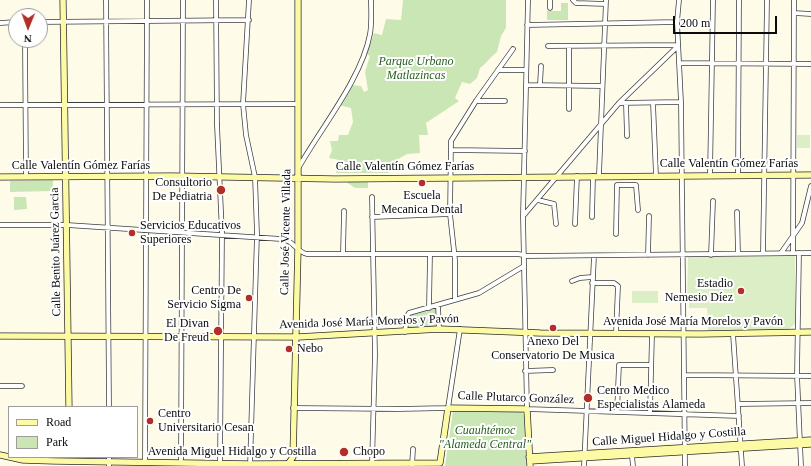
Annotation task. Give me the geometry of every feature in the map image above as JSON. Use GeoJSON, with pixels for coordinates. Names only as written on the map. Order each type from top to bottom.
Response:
{"type":"FeatureCollection","features":[{"type":"Feature","properties":{"kind":"main road","name":"Calle Benito Juárez Garcia"},"geometry":{"type":"LineString","coordinates":[[63,0],[69,406]]}},
{"type":"Feature","properties":{"kind":"main road","name":"Calle José Vicente Villada"},"geometry":{"type":"LineString","coordinates":[[288,465],[293,457],[294,337],[298,248],[298,0]]}},
{"type":"Feature","properties":{"kind":"main road","name":"Calle Valentín Gómez Farías"},"geometry":{"type":"LineString","coordinates":[[0,177],[182,176],[450,178],[811,175]]}},
{"type":"Feature","properties":{"kind":"main road","name":"Avenida José María Morelos y Pavón"},"geometry":{"type":"LineString","coordinates":[[0,336],[294,337],[374,334],[439,329],[524,333],[733,334],[811,332]]}},
{"type":"Feature","properties":{"kind":"main road","name":"Calle Plutarco González"},"geometry":{"type":"LineString","coordinates":[[448,408],[527,409]]}},
{"type":"Feature","properties":{"kind":"main road"},"geometry":{"type":"LineString","coordinates":[[439,464],[448,408]]}},
{"type":"Feature","properties":{"kind":"main road"},"geometry":{"type":"LineString","coordinates":[[527,409],[530,461]]}},
{"type":"Feature","properties":{"kind":"main road","name":"Calle Miguel Hidalgo y Costilla"},"geometry":{"type":"LineString","coordinates":[[800,443],[811,440]]}},
{"type":"Feature","properties":{"kind":"main road","name":"Calle Miguel Hidalgo y Costilla"},"geometry":{"type":"LineString","coordinates":[[530,461],[584,456],[800,443],[811,444]]}},
{"type":"Feature","properties":{"kind":"main road","name":"Calle Miguel Hidalgo y Costilla"},"geometry":{"type":"LineString","coordinates":[[584,456],[632,456],[684,450]]}},
{"type":"Feature","properties":{"kind":"main road","name":"Avenida Miguel Hidalgo y Costilla"},"geometry":{"type":"LineString","coordinates":[[14,458],[23,460],[69,462],[220,463],[250,465],[439,464]]}},
{"type":"Feature","properties":{"kind":"street"},"geometry":{"type":"LineString","coordinates":[[106,0],[108,105],[107,228],[109,406]]}},
{"type":"Feature","properties":{"kind":"street"},"geometry":{"type":"LineString","coordinates":[[146,462],[147,0]]}},
{"type":"Feature","properties":{"kind":"street"},"geometry":{"type":"LineString","coordinates":[[181,463],[183,233],[182,0]]}},
{"type":"Feature","properties":{"kind":"street"},"geometry":{"type":"LineString","coordinates":[[216,0],[217,105],[222,236],[220,463]]}},
{"type":"Feature","properties":{"kind":"street"},"geometry":{"type":"LineString","coordinates":[[249,0],[243,104],[246,135],[255,177],[257,237],[250,465]]}},
{"type":"Feature","properties":{"kind":"street"},"geometry":{"type":"LineString","coordinates":[[298,169],[355,73],[368,40],[371,0]]}},
{"type":"Feature","properties":{"kind":"street"},"geometry":{"type":"LineString","coordinates":[[527,409],[524,333],[523,216],[528,0]]}},
{"type":"Feature","properties":{"kind":"street"},"geometry":{"type":"LineString","coordinates":[[550,0],[550,8]]}},
{"type":"Feature","properties":{"kind":"street"},"geometry":{"type":"LineString","coordinates":[[679,0],[677,22],[681,102],[684,255],[685,466]]}},
{"type":"Feature","properties":{"kind":"street"},"geometry":{"type":"LineString","coordinates":[[710,176],[713,0]]}},
{"type":"Feature","properties":{"kind":"street"},"geometry":{"type":"LineString","coordinates":[[738,176],[739,0]]}},
{"type":"Feature","properties":{"kind":"street"},"geometry":{"type":"LineString","coordinates":[[763,253],[767,0]]}},
{"type":"Feature","properties":{"kind":"street"},"geometry":{"type":"LineString","coordinates":[[793,253],[792,175],[794,0]]}},
{"type":"Feature","properties":{"kind":"street"},"geometry":{"type":"LineString","coordinates":[[575,2],[606,2],[600,126],[592,217]]}},
{"type":"Feature","properties":{"kind":"street"},"geometry":{"type":"LineString","coordinates":[[794,13],[811,14]]}},
{"type":"Feature","properties":{"kind":"street"},"geometry":{"type":"LineString","coordinates":[[48,22],[249,20]]}},
{"type":"Feature","properties":{"kind":"street"},"geometry":{"type":"LineString","coordinates":[[527,26],[677,22]]}},
{"type":"Feature","properties":{"kind":"street"},"geometry":{"type":"LineString","coordinates":[[548,46],[678,46]]}},
{"type":"Feature","properties":{"kind":"street"},"geometry":{"type":"LineString","coordinates":[[569,46],[569,109]]}},
{"type":"Feature","properties":{"kind":"street"},"geometry":{"type":"LineString","coordinates":[[523,216],[619,103],[678,46]]}},
{"type":"Feature","properties":{"kind":"street"},"geometry":{"type":"LineString","coordinates":[[26,48],[26,177]]}},
{"type":"Feature","properties":{"kind":"street"},"geometry":{"type":"LineString","coordinates":[[454,300],[454,254],[450,214],[452,138],[513,49]]}},
{"type":"Feature","properties":{"kind":"street"},"geometry":{"type":"LineString","coordinates":[[679,63],[811,64]]}},
{"type":"Feature","properties":{"kind":"street"},"geometry":{"type":"LineString","coordinates":[[540,85],[541,66]]}},
{"type":"Feature","properties":{"kind":"street"},"geometry":{"type":"LineString","coordinates":[[498,70],[526,70]]}},
{"type":"Feature","properties":{"kind":"street"},"geometry":{"type":"LineString","coordinates":[[526,85],[602,86]]}},
{"type":"Feature","properties":{"kind":"street"},"geometry":{"type":"LineString","coordinates":[[476,101],[505,100]]}},
{"type":"Feature","properties":{"kind":"street"},"geometry":{"type":"LineString","coordinates":[[619,103],[681,102]]}},
{"type":"Feature","properties":{"kind":"street"},"geometry":{"type":"LineString","coordinates":[[653,103],[656,176]]}},
{"type":"Feature","properties":{"kind":"street"},"geometry":{"type":"LineString","coordinates":[[0,105],[297,104]]}},
{"type":"Feature","properties":{"kind":"street"},"geometry":{"type":"LineString","coordinates":[[626,104],[627,136]]}},
{"type":"Feature","properties":{"kind":"street"},"geometry":{"type":"LineString","coordinates":[[451,150],[525,151]]}},
{"type":"Feature","properties":{"kind":"street"},"geometry":{"type":"LineString","coordinates":[[575,224],[577,176]]}},
{"type":"Feature","properties":{"kind":"street"},"geometry":{"type":"LineString","coordinates":[[624,176],[624,184]]}},
{"type":"Feature","properties":{"kind":"street"},"geometry":{"type":"LineString","coordinates":[[616,234],[616,186],[618,184],[634,184],[638,187],[638,210]]}},
{"type":"Feature","properties":{"kind":"street"},"geometry":{"type":"LineString","coordinates":[[781,253],[803,220],[811,186]]}},
{"type":"Feature","properties":{"kind":"street"},"geometry":{"type":"LineString","coordinates":[[372,197],[374,334],[372,464]]}},
{"type":"Feature","properties":{"kind":"street"},"geometry":{"type":"LineString","coordinates":[[538,200],[554,204],[556,224]]}},
{"type":"Feature","properties":{"kind":"street"},"geometry":{"type":"LineString","coordinates":[[711,255],[713,201]]}},
{"type":"Feature","properties":{"kind":"street"},"geometry":{"type":"LineString","coordinates":[[343,254],[344,211]]}},
{"type":"Feature","properties":{"kind":"street"},"geometry":{"type":"LineString","coordinates":[[737,212],[738,254]]}},
{"type":"Feature","properties":{"kind":"street"},"geometry":{"type":"LineString","coordinates":[[372,217],[450,214]]}},
{"type":"Feature","properties":{"kind":"street"},"geometry":{"type":"LineString","coordinates":[[648,255],[649,216]]}},
{"type":"Feature","properties":{"kind":"street"},"geometry":{"type":"LineString","coordinates":[[0,225],[67,225],[222,236],[257,237],[287,240],[302,253],[307,254],[518,254],[594,256],[811,253]]}},
{"type":"Feature","properties":{"kind":"street"},"geometry":{"type":"LineString","coordinates":[[799,253],[797,376],[801,466]]}},
{"type":"Feature","properties":{"kind":"street"},"geometry":{"type":"LineString","coordinates":[[429,308],[430,254]]}},
{"type":"Feature","properties":{"kind":"street"},"geometry":{"type":"LineString","coordinates":[[584,466],[594,256]]}},
{"type":"Feature","properties":{"kind":"street"},"geometry":{"type":"LineString","coordinates":[[405,332],[408,314],[489,288],[524,266]]}},
{"type":"Feature","properties":{"kind":"street"},"geometry":{"type":"LineString","coordinates":[[572,281],[580,278],[592,277]]}},
{"type":"Feature","properties":{"kind":"street"},"geometry":{"type":"LineString","coordinates":[[592,283],[614,283],[618,286],[616,333]]}},
{"type":"Feature","properties":{"kind":"street"},"geometry":{"type":"LineString","coordinates":[[438,305],[439,329]]}},
{"type":"Feature","properties":{"kind":"street"},"geometry":{"type":"LineString","coordinates":[[448,408],[460,329]]}},
{"type":"Feature","properties":{"kind":"street"},"geometry":{"type":"LineString","coordinates":[[650,413],[652,334]]}},
{"type":"Feature","properties":{"kind":"street"},"geometry":{"type":"LineString","coordinates":[[733,334],[742,466]]}},
{"type":"Feature","properties":{"kind":"street"},"geometry":{"type":"LineString","coordinates":[[617,412],[618,366],[621,364],[651,365]]}},
{"type":"Feature","properties":{"kind":"street"},"geometry":{"type":"LineString","coordinates":[[526,371],[552,370]]}},
{"type":"Feature","properties":{"kind":"street"},"geometry":{"type":"LineString","coordinates":[[684,375],[811,376]]}},
{"type":"Feature","properties":{"kind":"street"},"geometry":{"type":"LineString","coordinates":[[0,386],[22,386]]}},
{"type":"Feature","properties":{"kind":"street"},"geometry":{"type":"LineString","coordinates":[[738,404],[811,403]]}},
{"type":"Feature","properties":{"kind":"street","name":"Calle Plutarco González"},"geometry":{"type":"LineString","coordinates":[[293,408],[374,410],[448,408]]}},
{"type":"Feature","properties":{"kind":"street","name":"Calle Plutarco González"},"geometry":{"type":"LineString","coordinates":[[527,409],[739,416]]}},
{"type":"Feature","properties":{"kind":"street"},"geometry":{"type":"LineString","coordinates":[[412,464],[413,449]]}},
{"type":"Feature","properties":{"kind":"street"},"geometry":{"type":"LineString","coordinates":[[632,456],[633,466]]}},
{"type":"Feature","properties":{"kind":"green space","name":"Parque Urbano Matlazincas"},"geometry":{"type":"Polygon","coordinates":[[[403,0],[506,0],[506,28],[501,36],[497,52],[480,68],[477,78],[470,84],[462,82],[455,98],[459,101],[426,123],[428,135],[419,135],[420,153],[407,154],[391,163],[389,173],[336,173],[339,160],[329,158],[332,150],[330,141],[338,141],[339,135],[348,135],[353,122],[351,108],[338,105],[350,85],[361,86],[364,92],[368,90],[365,72],[370,56],[367,54],[374,33],[382,35],[386,19],[401,20],[403,0]]]}},
{"type":"Feature","properties":{"kind":"green space"},"geometry":{"type":"Polygon","coordinates":[[[561,3],[568,3],[568,20],[547,20],[547,11],[561,11],[561,3]]]}},
{"type":"Feature","properties":{"kind":"green space"},"geometry":{"type":"Polygon","coordinates":[[[797,135],[810,135],[810,148],[797,148],[797,135]]]}},
{"type":"Feature","properties":{"kind":"green space"},"geometry":{"type":"Polygon","coordinates":[[[53,180],[53,191],[10,192],[10,181],[53,180]]]}},
{"type":"Feature","properties":{"kind":"green space"},"geometry":{"type":"Polygon","coordinates":[[[345,181],[368,182],[368,188],[355,188],[345,181]]]}},
{"type":"Feature","properties":{"kind":"green space"},"geometry":{"type":"Polygon","coordinates":[[[14,197],[26,197],[27,209],[14,210],[14,197]]]}},
{"type":"Feature","properties":{"kind":"green space","name":"Estadio Nemesio Díez"},"geometry":{"type":"Polygon","coordinates":[[[795,256],[795,324],[787,330],[708,330],[707,308],[689,308],[689,300],[687,300],[688,257],[795,256]]]}},
{"type":"Feature","properties":{"kind":"green space"},"geometry":{"type":"Polygon","coordinates":[[[632,291],[658,291],[658,303],[632,303],[632,291]]]}},
{"type":"Feature","properties":{"kind":"green space"},"geometry":{"type":"Polygon","coordinates":[[[437,307],[438,326],[407,329],[408,315],[437,307]]]}},
{"type":"Feature","properties":{"kind":"green space","name":"Cuauhtémoc \"Alameda Central\""},"geometry":{"type":"Polygon","coordinates":[[[453,411],[522,412],[524,416],[526,466],[445,466],[453,411]]]}},
{"type":"Feature","properties":{"kind":"place","name":"Escuela Mecanica Dental"},"geometry":{"type":"Point","coordinates":[422,183]}},
{"type":"Feature","properties":{"kind":"place","name":"Consultorio De Pediatria"},"geometry":{"type":"Point","coordinates":[221,190]}},
{"type":"Feature","properties":{"kind":"place","name":"Servicios Educativos Superiores"},"geometry":{"type":"Point","coordinates":[132,233]}},
{"type":"Feature","properties":{"kind":"place","name":"Estadio Nemesio Díez"},"geometry":{"type":"Point","coordinates":[741,291]}},
{"type":"Feature","properties":{"kind":"place","name":"Centro De Servicio Sigma"},"geometry":{"type":"Point","coordinates":[249,298]}},
{"type":"Feature","properties":{"kind":"place","name":"Anexo Del Conservatorio De Musica"},"geometry":{"type":"Point","coordinates":[553,328]}},
{"type":"Feature","properties":{"kind":"place","name":"El Divan De Freud"},"geometry":{"type":"Point","coordinates":[218,331]}},
{"type":"Feature","properties":{"kind":"place","name":"Nebo"},"geometry":{"type":"Point","coordinates":[289,349]}},
{"type":"Feature","properties":{"kind":"place","name":"Centro Medico Especialistas Alameda"},"geometry":{"type":"Point","coordinates":[588,398]}},
{"type":"Feature","properties":{"kind":"place","name":"Centro Universitario Cesan"},"geometry":{"type":"Point","coordinates":[150,421]}},
{"type":"Feature","properties":{"kind":"place","name":"Chopo"},"geometry":{"type":"Point","coordinates":[344,452]}}]}
